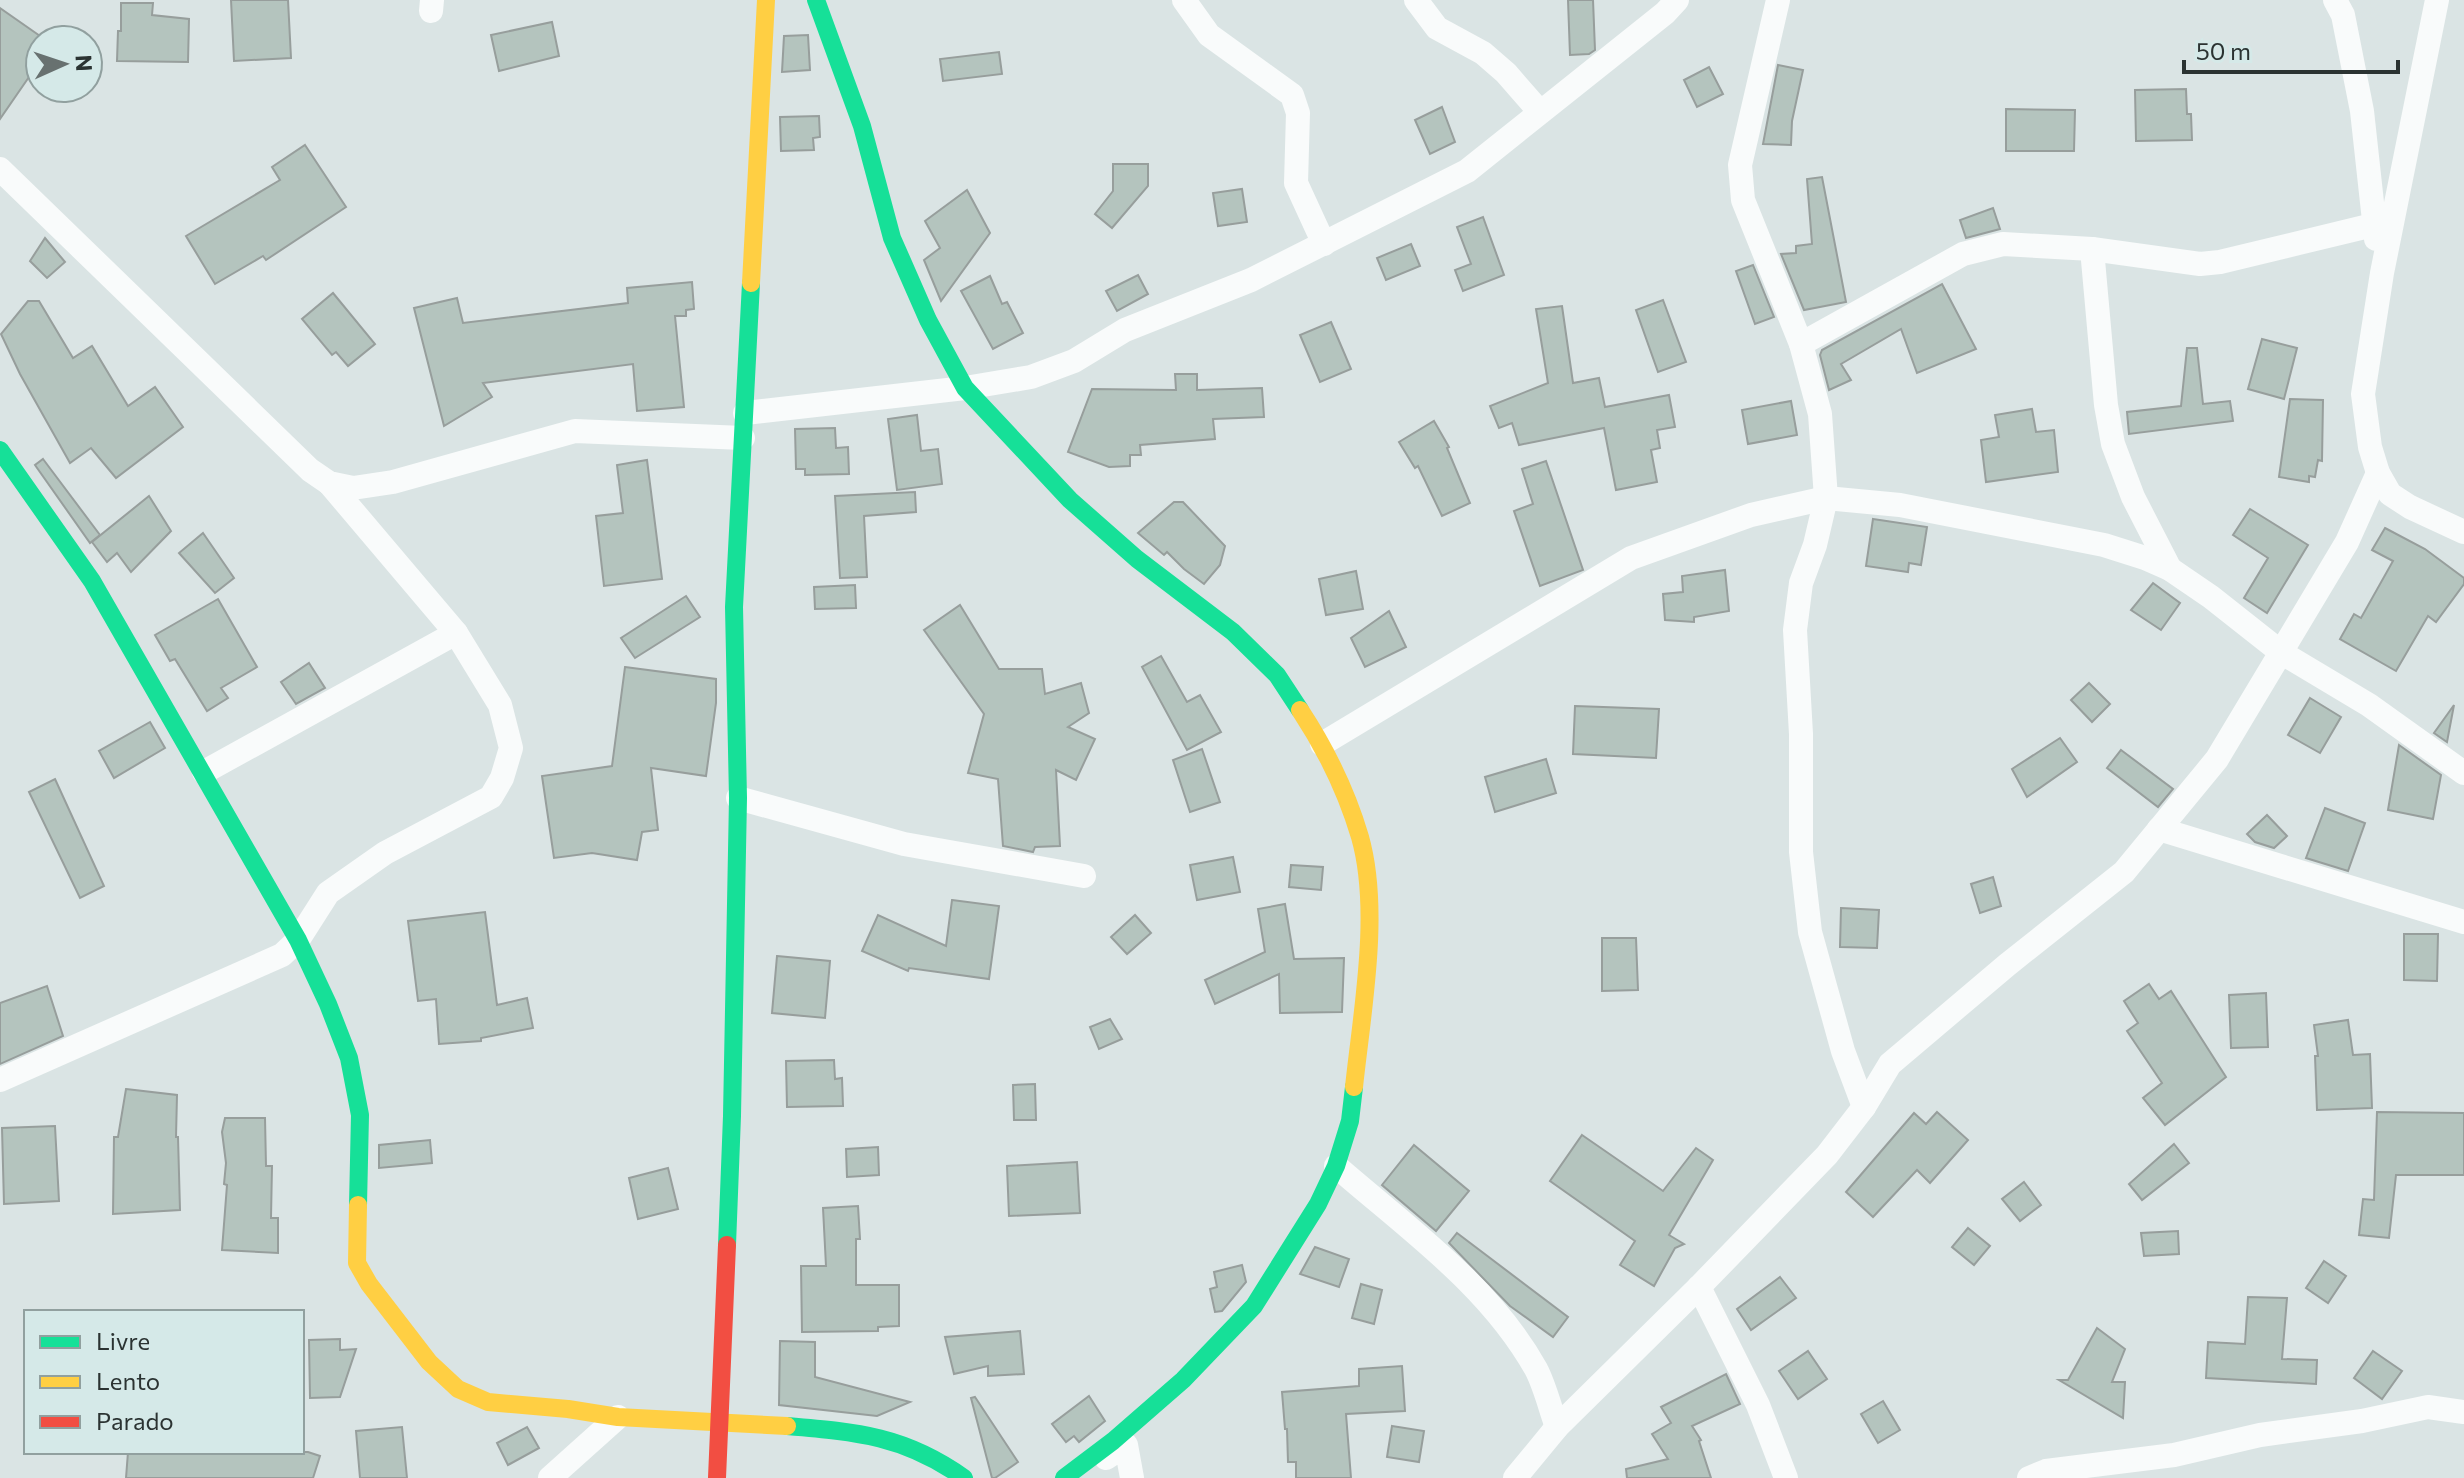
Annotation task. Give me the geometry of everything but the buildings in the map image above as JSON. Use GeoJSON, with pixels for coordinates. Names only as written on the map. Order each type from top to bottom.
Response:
{"type":"FeatureCollection","features":[{"type":"Feature","properties":{"kind":"street"},"geometry":{"type":"LineString","coordinates":[[717,1478],[732,1116],[738,798],[734,607],[766,0]]}},
{"type":"Feature","properties":{"kind":"street"},"geometry":{"type":"LineString","coordinates":[[816,0],[862,126],[892,238],[928,320],[965,388],[1070,500],[1137,559],[1233,632],[1277,675],[1322,744],[1360,838],[1367,885],[1369,946],[1350,1121],[1336,1166],[1318,1204],[1254,1306],[1183,1380],[1113,1441],[1064,1478]]}},
{"type":"Feature","properties":{"kind":"street"},"geometry":{"type":"LineString","coordinates":[[1184,0],[1209,35],[1292,95],[1298,113],[1296,183],[1324,244]]}},
{"type":"Feature","properties":{"kind":"street"},"geometry":{"type":"LineString","coordinates":[[1416,0],[1437,28],[1483,53],[1506,73],[1540,112]]}},
{"type":"Feature","properties":{"kind":"street"},"geometry":{"type":"LineString","coordinates":[[745,413],[965,388],[1031,377],[1074,361],[1125,330],[1251,280],[1467,171],[1665,13],[1677,0]]}},
{"type":"Feature","properties":{"kind":"street"},"geometry":{"type":"LineString","coordinates":[[1778,0],[1740,165],[1743,200],[1801,344],[1820,414],[1826,498],[1815,545],[1801,583],[1795,630],[1801,734],[1801,852],[1810,932],[1843,1051],[1864,1107]]}},
{"type":"Feature","properties":{"kind":"street"},"geometry":{"type":"LineString","coordinates":[[2335,0],[2343,15],[2362,111],[2373,225],[2382,273]]}},
{"type":"Feature","properties":{"kind":"street"},"geometry":{"type":"LineString","coordinates":[[2437,0],[2382,273],[2363,394],[2370,447],[2378,473],[2390,494],[2410,507],[2464,532]]}},
{"type":"Feature","properties":{"kind":"street"},"geometry":{"type":"LineString","coordinates":[[0,169],[310,470],[329,483],[456,633],[500,705],[511,748],[502,778],[491,797],[385,853],[328,893],[288,951],[0,1080]]}},
{"type":"Feature","properties":{"kind":"street"},"geometry":{"type":"LineString","coordinates":[[1801,344],[1963,254],[2003,244],[2092,249],[2200,264],[2220,262],[2373,225]]}},
{"type":"Feature","properties":{"kind":"street"},"geometry":{"type":"LineString","coordinates":[[2092,249],[2106,405],[2113,444],[2133,497],[2170,569]]}},
{"type":"Feature","properties":{"kind":"street"},"geometry":{"type":"LineString","coordinates":[[329,483],[353,488],[393,482],[575,431],[743,438]]}},
{"type":"Feature","properties":{"kind":"street"},"geometry":{"type":"LineString","coordinates":[[0,450],[92,581],[298,940],[328,1004],[355,1081],[360,1115],[357,1263],[369,1284],[429,1362],[458,1389],[488,1402],[618,1417],[790,1426],[884,1437],[936,1458],[964,1478]]}},
{"type":"Feature","properties":{"kind":"street"},"geometry":{"type":"LineString","coordinates":[[1515,1478],[1557,1427],[1827,1155],[1864,1107],[1890,1064],[2124,872],[2217,759],[2347,542],[2378,473]]}},
{"type":"Feature","properties":{"kind":"street"},"geometry":{"type":"LineString","coordinates":[[1322,744],[1631,558],[1751,515],[1826,498],[1900,505],[2104,545],[2170,569],[2282,653],[2369,705],[2464,773]]}},
{"type":"Feature","properties":{"kind":"street"},"geometry":{"type":"LineString","coordinates":[[204,772],[456,633]]}},
{"type":"Feature","properties":{"kind":"street"},"geometry":{"type":"LineString","coordinates":[[738,798],[904,844],[1084,876]]}},
{"type":"Feature","properties":{"kind":"street"},"geometry":{"type":"LineString","coordinates":[[2159,829],[2464,922]]}},
{"type":"Feature","properties":{"kind":"street"},"geometry":{"type":"LineString","coordinates":[[1336,1166],[1477,1288],[1516,1336],[1538,1372],[1557,1427]]}},
{"type":"Feature","properties":{"kind":"street"},"geometry":{"type":"LineString","coordinates":[[1699,1287],[1758,1405],[1786,1478]]}},
{"type":"Feature","properties":{"kind":"street"},"geometry":{"type":"LineString","coordinates":[[2029,1478],[2046,1471],[2174,1455],[2260,1435],[2362,1421],[2428,1407],[2464,1412]]}},
{"type":"Feature","properties":{"kind":"street"},"geometry":{"type":"LineString","coordinates":[[550,1478],[618,1417]]}},
{"type":"Feature","properties":{"kind":"street"},"geometry":{"type":"LineString","coordinates":[[1074,1478],[1126,1445],[1132,1478]]}},
{"type":"Feature","properties":{"kind":"traffic: fast"},"geometry":{"type":"LineString","coordinates":[[816,0],[862,126],[892,238],[928,320],[965,388],[1070,500],[1137,559],[1233,632],[1277,675],[1300,710]]}},
{"type":"Feature","properties":{"kind":"traffic: fast"},"geometry":{"type":"LineString","coordinates":[[727,1245],[738,798],[734,607],[751,283]]}},
{"type":"Feature","properties":{"kind":"traffic: fast"},"geometry":{"type":"LineString","coordinates":[[0,450],[92,581],[298,940],[349,1058],[360,1115],[358,1205]]}},
{"type":"Feature","properties":{"kind":"traffic: fast"},"geometry":{"type":"LineString","coordinates":[[1064,1478],[1113,1441],[1183,1380],[1254,1306],[1318,1204],[1336,1166],[1350,1121],[1354,1087]]}},
{"type":"Feature","properties":{"kind":"traffic: fast"},"geometry":{"type":"LineString","coordinates":[[787,1426],[880,1438],[921,1453],[964,1478]]}},
{"type":"Feature","properties":{"kind":"traffic: slow"},"geometry":{"type":"LineString","coordinates":[[751,283],[766,0]]}},
{"type":"Feature","properties":{"kind":"traffic: slow"},"geometry":{"type":"LineString","coordinates":[[1300,710],[1327,755],[1342,788],[1355,820],[1366,866],[1368,961],[1354,1087]]}},
{"type":"Feature","properties":{"kind":"traffic: slow"},"geometry":{"type":"LineString","coordinates":[[358,1205],[357,1263],[369,1284],[429,1362],[458,1389],[488,1402],[618,1417],[787,1426]]}},
{"type":"Feature","properties":{"kind":"traffic: jam"},"geometry":{"type":"LineString","coordinates":[[717,1478],[727,1245]]}}]}
